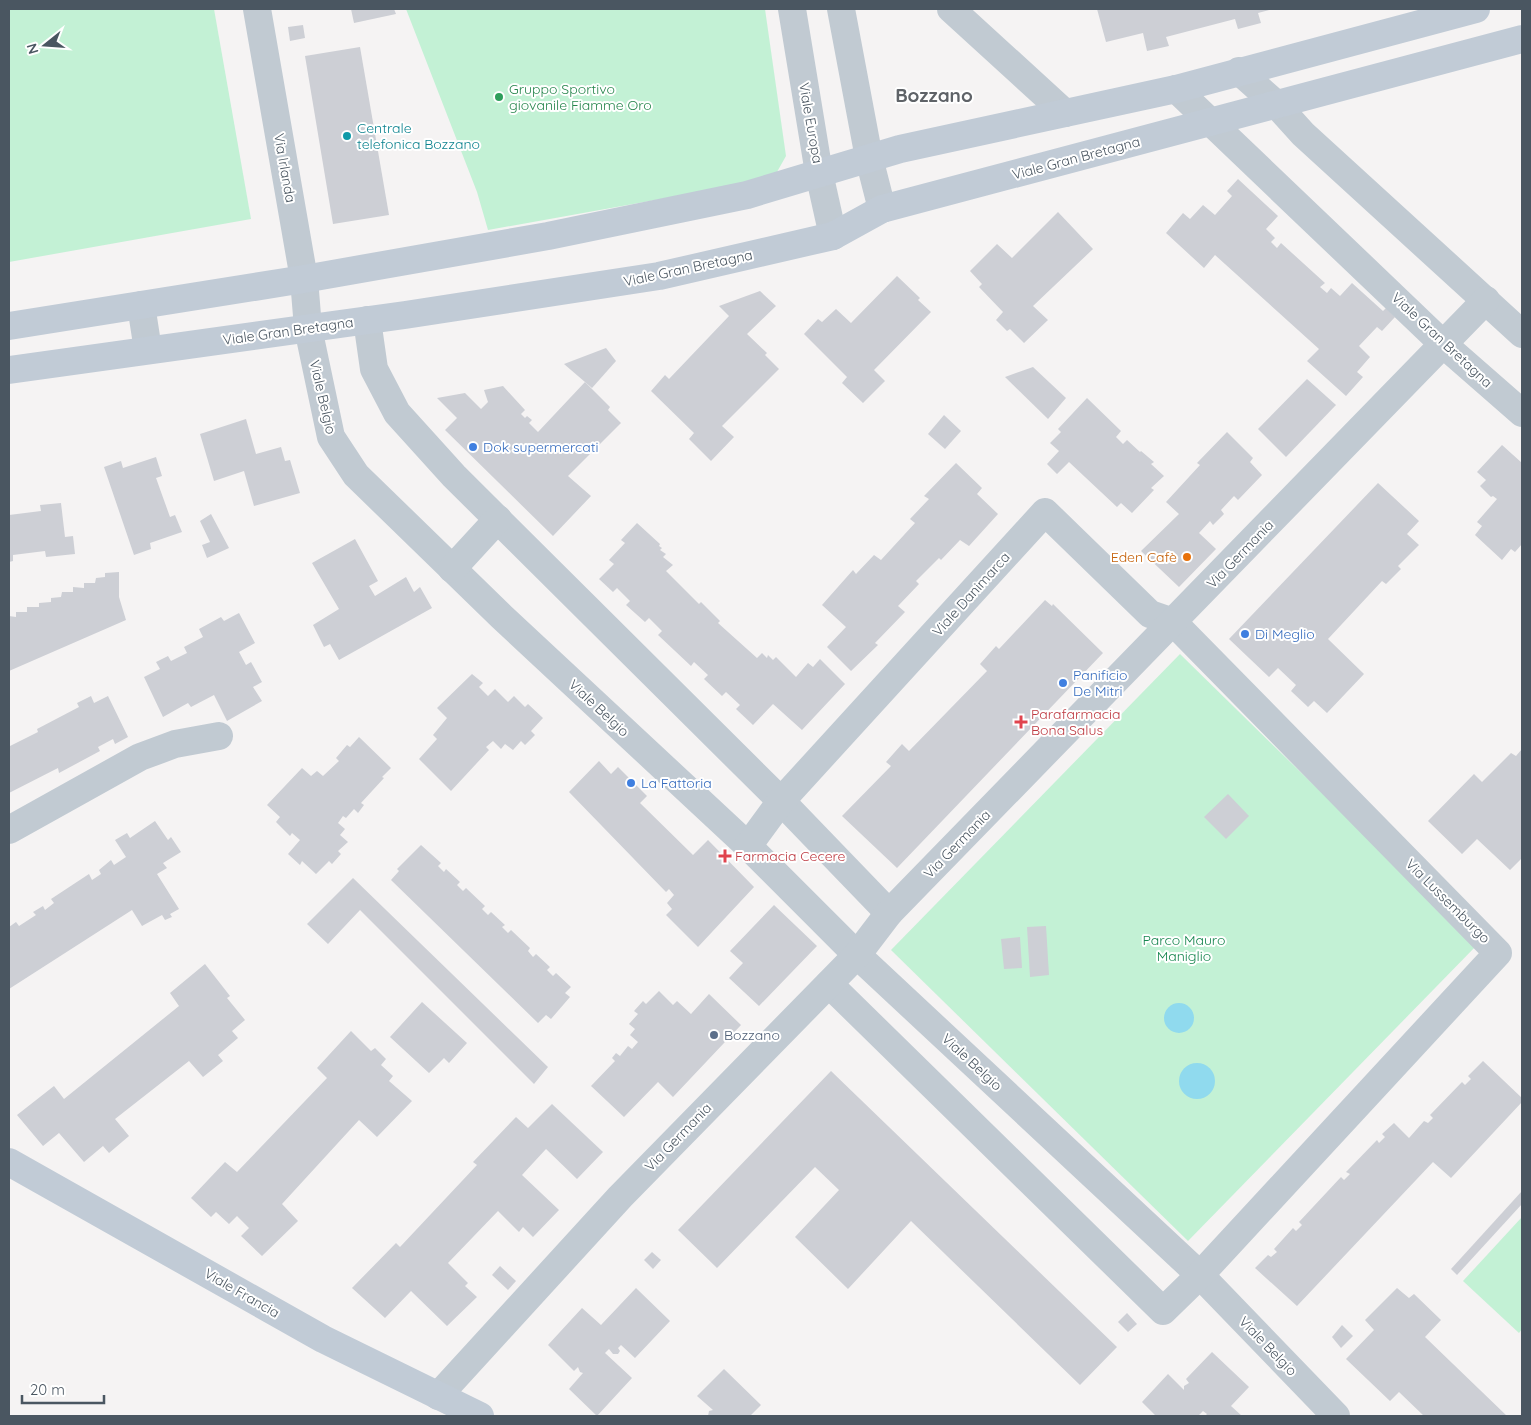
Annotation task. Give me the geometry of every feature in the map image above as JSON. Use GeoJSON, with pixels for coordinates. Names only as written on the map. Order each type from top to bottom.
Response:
{"type":"FeatureCollection","features":[{"type":"Feature","properties":{"kind":"street","name":"Via Irlanda"},"geometry":{"type":"LineString","coordinates":[[257,9],[304,279],[308,328]]}},
{"type":"Feature","properties":{"kind":"street","name":"Viale Europa"},"geometry":{"type":"LineString","coordinates":[[792,9],[819,173],[833,236]]}},
{"type":"Feature","properties":{"kind":"street"},"geometry":{"type":"LineString","coordinates":[[841,9],[869,158],[882,209]]}},
{"type":"Feature","properties":{"kind":"street"},"geometry":{"type":"LineString","coordinates":[[951,9],[1066,113]]}},
{"type":"Feature","properties":{"kind":"street"},"geometry":{"type":"LineString","coordinates":[[9,326],[304,279],[548,236],[747,195],[900,149],[1176,89],[1476,9]]}},
{"type":"Feature","properties":{"kind":"street","name":"Viale Gran Bretagna"},"geometry":{"type":"LineString","coordinates":[[9,370],[367,320],[659,276],[833,236],[882,209],[1522,39]]}},
{"type":"Feature","properties":{"kind":"street"},"geometry":{"type":"LineString","coordinates":[[1239,71],[1276,104],[1303,134],[1522,334]]}},
{"type":"Feature","properties":{"kind":"street","name":"Viale Gran Bretagna"},"geometry":{"type":"LineString","coordinates":[[1176,89],[1212,121],[1443,344],[1522,413]]}},
{"type":"Feature","properties":{"kind":"street","name":"Via Germania"},"geometry":{"type":"LineString","coordinates":[[438,1396],[620,1197],[857,955],[890,913],[1486,300]]}},
{"type":"Feature","properties":{"kind":"street"},"geometry":{"type":"LineString","coordinates":[[141,305],[148,350]]}},
{"type":"Feature","properties":{"kind":"street"},"geometry":{"type":"LineString","coordinates":[[367,320],[374,369],[397,413],[454,476],[890,913]]}},
{"type":"Feature","properties":{"kind":"street","name":"Viale Belgio"},"geometry":{"type":"LineString","coordinates":[[308,328],[332,437],[356,475],[452,569],[748,846],[857,955],[1200,1275],[1336,1416]]}},
{"type":"Feature","properties":{"kind":"street","name":"Viale Danimarca"},"geometry":{"type":"LineString","coordinates":[[781,802],[1046,512],[1150,614],[1173,622]]}},
{"type":"Feature","properties":{"kind":"street"},"geometry":{"type":"LineString","coordinates":[[452,569],[498,519]]}},
{"type":"Feature","properties":{"kind":"street","name":"Via Lussemburgo"},"geometry":{"type":"LineString","coordinates":[[1173,622],[1498,952],[1200,1275]]}},
{"type":"Feature","properties":{"kind":"street"},"geometry":{"type":"LineString","coordinates":[[9,830],[140,757],[175,744],[219,736]]}},
{"type":"Feature","properties":{"kind":"street"},"geometry":{"type":"LineString","coordinates":[[748,846],[781,802]]}},
{"type":"Feature","properties":{"kind":"street"},"geometry":{"type":"LineString","coordinates":[[828,984],[1163,1311],[1200,1275]]}},
{"type":"Feature","properties":{"kind":"street","name":"Viale Francia"},"geometry":{"type":"LineString","coordinates":[[9,1162],[323,1339],[480,1416]]}},
{"type":"Feature","properties":{"kind":"green space"},"geometry":{"type":"Polygon","coordinates":[[[9,9],[214,9],[251,219],[9,262],[9,9]]]}},
{"type":"Feature","properties":{"kind":"green space"},"geometry":{"type":"Polygon","coordinates":[[[406,9],[765,9],[786,156],[773,179],[488,230],[477,192],[406,9]]]}},
{"type":"Feature","properties":{"kind":"green space","name":"Parco Mauro Maniglio"},"geometry":{"type":"Polygon","coordinates":[[[1180,654],[1477,945],[1188,1241],[891,950],[1180,654]]]}},
{"type":"Feature","properties":{"kind":"green space"},"geometry":{"type":"Polygon","coordinates":[[[1522,1217],[1522,1329],[1519,1333],[1463,1281],[1522,1217]]]}},
{"type":"Feature","properties":{"kind":"water"},"geometry":{"type":"Polygon","coordinates":[[[1179,1003],[1189,1008],[1194,1018],[1189,1028],[1179,1033],[1169,1028],[1164,1018],[1169,1008],[1179,1003]]]}},
{"type":"Feature","properties":{"kind":"water"},"geometry":{"type":"Polygon","coordinates":[[[1197,1063],[1204,1064],[1210,1068],[1214,1074],[1214,1088],[1210,1094],[1204,1098],[1197,1099],[1190,1098],[1184,1094],[1180,1088],[1179,1081],[1180,1074],[1184,1068],[1190,1064],[1197,1063]]]}},
{"type":"Feature","properties":{"kind":"building"},"geometry":{"type":"Polygon","coordinates":[[[351,9],[394,9],[396,14],[354,23],[351,9]]]}},
{"type":"Feature","properties":{"kind":"building"},"geometry":{"type":"Polygon","coordinates":[[[1097,9],[1273,9],[1258,13],[1261,23],[1238,29],[1235,19],[1166,37],[1169,46],[1147,51],[1143,33],[1106,42],[1097,9]]]}},
{"type":"Feature","properties":{"kind":"building"},"geometry":{"type":"Polygon","coordinates":[[[303,25],[305,38],[290,41],[288,27],[303,25]]]}},
{"type":"Feature","properties":{"kind":"building","name":"Centrale telefonica Bozzano"},"geometry":{"type":"Polygon","coordinates":[[[360,47],[389,215],[333,224],[305,56],[360,47]]]}},
{"type":"Feature","properties":{"kind":"building"},"geometry":{"type":"Polygon","coordinates":[[[1238,179],[1278,216],[1266,229],[1275,238],[1271,242],[1277,248],[1281,243],[1325,283],[1320,287],[1327,293],[1331,288],[1340,296],[1352,283],[1383,311],[1386,308],[1395,317],[1382,331],[1377,327],[1359,346],[1370,357],[1357,372],[1363,377],[1346,396],[1307,361],[1319,349],[1215,255],[1204,268],[1166,233],[1183,213],[1190,219],[1203,205],[1215,215],[1232,196],[1227,191],[1238,179]]]}},
{"type":"Feature","properties":{"kind":"building"},"geometry":{"type":"Polygon","coordinates":[[[1058,212],[1093,249],[1033,306],[1048,320],[1024,343],[1010,329],[1007,331],[996,320],[1003,312],[979,287],[982,284],[970,271],[997,244],[1012,258],[1058,212]]]}},
{"type":"Feature","properties":{"kind":"building"},"geometry":{"type":"Polygon","coordinates":[[[897,276],[920,298],[918,300],[931,312],[874,370],[885,381],[863,403],[842,383],[847,377],[804,334],[818,319],[822,322],[836,309],[851,323],[897,276]]]}},
{"type":"Feature","properties":{"kind":"building"},"geometry":{"type":"Polygon","coordinates":[[[760,291],[776,306],[747,334],[767,353],[765,355],[779,369],[722,426],[734,437],[711,461],[689,439],[694,433],[651,391],[665,375],[669,379],[729,316],[719,306],[760,291]]]}},
{"type":"Feature","properties":{"kind":"building"},"geometry":{"type":"Polygon","coordinates":[[[606,348],[616,361],[592,388],[564,364],[606,348]]]}},
{"type":"Feature","properties":{"kind":"building"},"geometry":{"type":"Polygon","coordinates":[[[1033,367],[1066,398],[1048,419],[1005,377],[1033,367]]]}},
{"type":"Feature","properties":{"kind":"building"},"geometry":{"type":"Polygon","coordinates":[[[1307,379],[1336,405],[1286,457],[1258,429],[1307,379]]]}},
{"type":"Feature","properties":{"kind":"building"},"geometry":{"type":"Polygon","coordinates":[[[585,382],[610,407],[608,410],[621,423],[568,476],[591,496],[553,536],[445,430],[457,418],[437,398],[465,393],[481,409],[488,402],[484,390],[503,386],[525,410],[521,414],[525,418],[527,416],[532,420],[529,423],[538,432],[585,382]]]}},
{"type":"Feature","properties":{"kind":"building"},"geometry":{"type":"Polygon","coordinates":[[[1087,398],[1121,431],[1116,437],[1123,444],[1127,440],[1141,451],[1154,462],[1151,464],[1164,476],[1151,488],[1154,490],[1132,513],[1121,503],[1117,507],[1069,462],[1057,474],[1047,464],[1059,451],[1050,443],[1061,432],[1058,429],[1087,398]]]}},
{"type":"Feature","properties":{"kind":"building"},"geometry":{"type":"Polygon","coordinates":[[[944,415],[961,431],[945,449],[928,434],[944,415]]]}},
{"type":"Feature","properties":{"kind":"building"},"geometry":{"type":"Polygon","coordinates":[[[246,419],[256,454],[281,447],[285,461],[290,460],[300,493],[254,506],[244,471],[214,481],[200,434],[246,419]]]}},
{"type":"Feature","properties":{"kind":"building"},"geometry":{"type":"Polygon","coordinates":[[[1227,432],[1253,458],[1250,462],[1262,475],[1238,500],[1234,496],[1221,510],[1224,514],[1213,525],[1210,521],[1199,533],[1216,549],[1179,587],[1141,551],[1179,514],[1166,502],[1200,465],[1197,463],[1227,432]]]}},
{"type":"Feature","properties":{"kind":"building"},"geometry":{"type":"Polygon","coordinates":[[[1502,445],[1522,463],[1522,544],[1515,552],[1511,549],[1502,560],[1475,535],[1482,526],[1477,522],[1497,499],[1493,496],[1491,497],[1480,486],[1486,480],[1477,472],[1502,445]]]}},
{"type":"Feature","properties":{"kind":"building"},"geometry":{"type":"Polygon","coordinates":[[[156,457],[162,476],[156,478],[170,517],[175,515],[182,532],[150,543],[151,549],[134,555],[104,467],[121,461],[123,468],[156,457]]]}},
{"type":"Feature","properties":{"kind":"building"},"geometry":{"type":"Polygon","coordinates":[[[956,463],[982,488],[977,494],[998,514],[969,546],[960,540],[941,560],[939,558],[916,581],[919,584],[898,606],[905,612],[875,643],[878,645],[851,671],[827,647],[846,627],[822,605],[853,570],[856,574],[874,555],[881,560],[915,523],[910,519],[929,499],[924,496],[956,463]]]}},
{"type":"Feature","properties":{"kind":"building"},"geometry":{"type":"Polygon","coordinates":[[[1378,483],[1419,521],[1407,534],[1419,545],[1398,566],[1401,569],[1386,584],[1382,581],[1328,639],[1364,674],[1327,713],[1314,701],[1308,707],[1291,691],[1296,685],[1278,668],[1269,677],[1229,639],[1378,483]]]}},
{"type":"Feature","properties":{"kind":"building"},"geometry":{"type":"Polygon","coordinates":[[[61,503],[65,537],[73,536],[75,554],[46,557],[45,551],[13,555],[13,561],[9,562],[9,515],[41,511],[40,505],[61,503]]]}},
{"type":"Feature","properties":{"kind":"building"},"geometry":{"type":"Polygon","coordinates":[[[211,514],[229,548],[207,558],[202,545],[210,542],[200,521],[211,514]]]}},
{"type":"Feature","properties":{"kind":"building"},"geometry":{"type":"Polygon","coordinates":[[[637,523],[660,544],[659,546],[662,548],[660,550],[666,554],[663,557],[673,565],[666,571],[699,604],[701,602],[720,621],[718,623],[757,658],[762,653],[767,658],[768,655],[773,660],[776,657],[796,677],[808,663],[813,667],[820,659],[845,684],[802,730],[773,704],[753,725],[736,709],[740,705],[726,692],[722,696],[704,679],[708,675],[694,662],[691,666],[658,635],[662,631],[649,618],[645,622],[626,605],[630,601],[617,588],[613,592],[599,579],[614,564],[609,560],[625,543],[621,540],[637,523]]]}},
{"type":"Feature","properties":{"kind":"building"},"geometry":{"type":"Polygon","coordinates":[[[355,539],[378,581],[369,586],[375,596],[406,577],[414,592],[420,587],[432,608],[339,660],[330,644],[324,647],[313,625],[339,609],[312,563],[355,539]]]}},
{"type":"Feature","properties":{"kind":"building"},"geometry":{"type":"Polygon","coordinates":[[[119,572],[119,597],[126,620],[9,671],[9,616],[16,617],[16,612],[27,612],[27,607],[39,607],[39,603],[51,602],[51,598],[61,597],[62,592],[73,592],[73,587],[84,588],[84,583],[95,583],[96,578],[105,577],[105,573],[119,572]]]}},
{"type":"Feature","properties":{"kind":"building"},"geometry":{"type":"Polygon","coordinates":[[[1045,600],[1052,606],[1053,604],[1103,653],[897,868],[842,816],[891,766],[886,762],[902,744],[909,751],[987,671],[980,664],[996,646],[999,649],[1045,600]]]}},
{"type":"Feature","properties":{"kind":"building"},"geometry":{"type":"Polygon","coordinates":[[[239,613],[255,643],[239,652],[246,665],[251,662],[262,682],[253,687],[262,701],[227,721],[214,695],[191,707],[188,703],[163,717],[144,677],[160,669],[156,662],[168,656],[171,661],[187,653],[184,647],[203,637],[199,629],[221,617],[224,621],[239,613]]]}},
{"type":"Feature","properties":{"kind":"building"},"geometry":{"type":"Polygon","coordinates":[[[472,674],[483,683],[479,687],[488,696],[495,689],[508,702],[514,696],[525,707],[528,704],[543,718],[531,731],[535,735],[525,745],[521,741],[513,750],[505,744],[501,749],[493,741],[486,747],[489,750],[451,791],[419,759],[437,739],[433,735],[447,718],[437,708],[472,674]]]}},
{"type":"Feature","properties":{"kind":"building"},"geometry":{"type":"Polygon","coordinates":[[[91,696],[94,703],[108,696],[128,737],[115,744],[113,739],[98,747],[100,751],[59,773],[58,768],[9,793],[9,744],[10,746],[38,732],[37,729],[79,707],[77,703],[91,696]]]}},
{"type":"Feature","properties":{"kind":"building"},"geometry":{"type":"Polygon","coordinates":[[[359,737],[391,768],[361,803],[364,805],[358,813],[354,809],[346,818],[343,816],[338,823],[345,829],[340,835],[348,842],[338,851],[341,854],[332,864],[329,861],[316,874],[302,861],[300,865],[288,854],[300,840],[292,833],[290,836],[276,822],[280,817],[267,805],[302,768],[311,776],[317,771],[323,776],[339,761],[336,758],[347,745],[350,747],[359,737]]]}},
{"type":"Feature","properties":{"kind":"building"},"geometry":{"type":"Polygon","coordinates":[[[1522,749],[1522,858],[1510,870],[1477,839],[1462,854],[1428,821],[1474,774],[1482,782],[1511,753],[1516,756],[1522,749]]]}},
{"type":"Feature","properties":{"kind":"building"},"geometry":{"type":"Polygon","coordinates":[[[599,761],[611,774],[618,767],[647,796],[640,803],[693,855],[708,840],[754,887],[698,947],[666,915],[672,909],[667,903],[674,895],[669,889],[666,892],[569,792],[599,761]]]}},
{"type":"Feature","properties":{"kind":"building"},"geometry":{"type":"Polygon","coordinates":[[[1228,794],[1249,816],[1226,839],[1204,817],[1228,794]]]}},
{"type":"Feature","properties":{"kind":"building"},"geometry":{"type":"Polygon","coordinates":[[[155,821],[168,840],[171,837],[181,852],[163,863],[167,868],[157,874],[179,909],[170,914],[172,917],[165,920],[162,915],[142,926],[132,910],[9,989],[9,927],[16,922],[19,926],[36,915],[33,912],[43,906],[45,910],[54,903],[51,899],[89,874],[92,880],[101,874],[99,870],[111,860],[114,865],[126,857],[115,840],[127,833],[130,838],[155,821]]]}},
{"type":"Feature","properties":{"kind":"building"},"geometry":{"type":"Polygon","coordinates":[[[421,845],[441,863],[438,866],[444,872],[446,869],[460,882],[457,885],[463,891],[466,888],[485,906],[482,909],[488,915],[491,912],[505,925],[502,927],[508,933],[511,930],[530,948],[528,951],[533,957],[536,954],[550,967],[547,970],[553,976],[556,973],[571,987],[565,993],[570,997],[551,1019],[546,1015],[538,1023],[391,880],[399,871],[397,869],[421,845]]]}},
{"type":"Feature","properties":{"kind":"building"},"geometry":{"type":"Polygon","coordinates":[[[353,878],[548,1067],[534,1084],[360,910],[328,944],[307,924],[353,878]]]}},
{"type":"Feature","properties":{"kind":"building"},"geometry":{"type":"Polygon","coordinates":[[[774,905],[817,946],[759,1006],[729,978],[743,963],[730,951],[774,905]]]}},
{"type":"Feature","properties":{"kind":"building"},"geometry":{"type":"Polygon","coordinates":[[[1046,926],[1049,975],[1030,977],[1027,927],[1046,926]]]}},
{"type":"Feature","properties":{"kind":"building"},"geometry":{"type":"Polygon","coordinates":[[[1020,937],[1022,968],[1004,969],[1001,939],[1020,937]]]}},
{"type":"Feature","properties":{"kind":"building"},"geometry":{"type":"Polygon","coordinates":[[[205,964],[230,996],[227,998],[245,1020],[232,1031],[238,1038],[218,1055],[223,1061],[203,1077],[189,1061],[115,1119],[129,1136],[109,1153],[103,1146],[84,1162],[59,1133],[43,1146],[17,1115],[54,1086],[64,1099],[179,1006],[170,993],[205,964]]]}},
{"type":"Feature","properties":{"kind":"building"},"geometry":{"type":"Polygon","coordinates":[[[659,991],[673,1005],[677,1001],[691,1014],[709,994],[741,1025],[673,1097],[658,1082],[624,1117],[591,1086],[615,1061],[612,1058],[616,1053],[620,1056],[628,1046],[632,1049],[638,1042],[630,1035],[635,1029],[629,1024],[638,1014],[634,1011],[643,1001],[646,1004],[659,991]]]}},
{"type":"Feature","properties":{"kind":"building"},"geometry":{"type":"Polygon","coordinates":[[[422,1002],[467,1043],[449,1063],[444,1058],[429,1073],[390,1037],[422,1002]]]}},
{"type":"Feature","properties":{"kind":"building"},"geometry":{"type":"Polygon","coordinates":[[[351,1031],[371,1051],[375,1048],[386,1059],[381,1065],[393,1076],[389,1081],[412,1101],[377,1137],[359,1120],[282,1204],[298,1221],[262,1256],[241,1236],[249,1228],[237,1216],[229,1224],[216,1212],[211,1217],[191,1198],[225,1162],[237,1172],[327,1078],[317,1068],[351,1031]]]}},
{"type":"Feature","properties":{"kind":"building"},"geometry":{"type":"Polygon","coordinates":[[[1483,1061],[1522,1098],[1522,1102],[1451,1178],[1433,1162],[1297,1306],[1255,1268],[1268,1255],[1271,1257],[1277,1252],[1274,1249],[1293,1228],[1296,1231],[1302,1225],[1299,1222],[1341,1177],[1344,1180],[1350,1174],[1346,1172],[1377,1140],[1379,1143],[1385,1137],[1382,1134],[1394,1123],[1409,1138],[1424,1121],[1428,1123],[1433,1118],[1430,1115],[1462,1082],[1465,1085],[1471,1079],[1468,1076],[1483,1061]]]}},
{"type":"Feature","properties":{"kind":"building"},"geometry":{"type":"Polygon","coordinates":[[[831,1071],[1117,1347],[1080,1385],[911,1221],[848,1289],[795,1237],[839,1190],[815,1167],[717,1268],[678,1230],[831,1071]]]}},
{"type":"Feature","properties":{"kind":"building"},"geometry":{"type":"Polygon","coordinates":[[[552,1104],[603,1152],[577,1179],[546,1149],[522,1175],[559,1210],[533,1237],[523,1227],[519,1232],[498,1211],[448,1263],[468,1283],[465,1286],[477,1297],[447,1326],[411,1291],[385,1318],[352,1288],[396,1243],[400,1247],[477,1165],[473,1162],[516,1117],[528,1128],[552,1104]]]}},
{"type":"Feature","properties":{"kind":"building"},"geometry":{"type":"Polygon","coordinates":[[[1522,1191],[1522,1204],[1457,1275],[1451,1269],[1522,1191]]]}},
{"type":"Feature","properties":{"kind":"building"},"geometry":{"type":"Polygon","coordinates":[[[652,1252],[661,1260],[653,1269],[644,1260],[652,1252]]]}},
{"type":"Feature","properties":{"kind":"building"},"geometry":{"type":"Polygon","coordinates":[[[500,1266],[516,1281],[508,1290],[492,1275],[500,1266]]]}},
{"type":"Feature","properties":{"kind":"building"},"geometry":{"type":"Polygon","coordinates":[[[636,1288],[670,1321],[635,1358],[621,1345],[618,1348],[620,1351],[618,1354],[613,1354],[609,1349],[605,1353],[632,1378],[597,1416],[569,1389],[583,1373],[580,1372],[578,1367],[574,1371],[548,1345],[582,1308],[601,1325],[636,1288]]]}},
{"type":"Feature","properties":{"kind":"building"},"geometry":{"type":"Polygon","coordinates":[[[1397,1288],[1409,1298],[1414,1294],[1441,1320],[1425,1337],[1507,1416],[1424,1416],[1399,1392],[1390,1401],[1346,1359],[1374,1330],[1365,1320],[1397,1288]]]}},
{"type":"Feature","properties":{"kind":"building"},"geometry":{"type":"Polygon","coordinates":[[[1127,1313],[1137,1324],[1128,1332],[1118,1322],[1127,1313]]]}},
{"type":"Feature","properties":{"kind":"building"},"geometry":{"type":"Polygon","coordinates":[[[1342,1325],[1353,1336],[1341,1348],[1332,1337],[1342,1325]]]}},
{"type":"Feature","properties":{"kind":"building"},"geometry":{"type":"Polygon","coordinates":[[[1212,1352],[1249,1387],[1231,1406],[1242,1416],[1205,1416],[1207,1414],[1203,1411],[1198,1416],[1156,1416],[1142,1402],[1168,1374],[1184,1390],[1184,1386],[1189,1383],[1186,1379],[1212,1352]]]}},
{"type":"Feature","properties":{"kind":"building"},"geometry":{"type":"Polygon","coordinates":[[[724,1369],[761,1405],[750,1416],[708,1416],[709,1411],[713,1410],[697,1396],[724,1369]]]}},
{"type":"Feature","properties":{"kind":"place","name":"Gruppo Sportivo giovanile Fiamme Oro"},"geometry":{"type":"Point","coordinates":[499,97]}},
{"type":"Feature","properties":{"kind":"place","name":"Centrale telefonica Bozzano"},"geometry":{"type":"Point","coordinates":[347,136]}},
{"type":"Feature","properties":{"kind":"place","name":"Dok supermercati"},"geometry":{"type":"Point","coordinates":[473,447]}},
{"type":"Feature","properties":{"kind":"place","name":"Eden Cafè"},"geometry":{"type":"Point","coordinates":[1187,557]}},
{"type":"Feature","properties":{"kind":"place","name":"Di Meglio"},"geometry":{"type":"Point","coordinates":[1245,634]}},
{"type":"Feature","properties":{"kind":"place","name":"Panificio De Mitri"},"geometry":{"type":"Point","coordinates":[1063,683]}},
{"type":"Feature","properties":{"kind":"place","name":"Parafarmacia Bona Salus"},"geometry":{"type":"Point","coordinates":[1021,722]}},
{"type":"Feature","properties":{"kind":"place","name":"La Fattoria"},"geometry":{"type":"Point","coordinates":[631,783]}},
{"type":"Feature","properties":{"kind":"place","name":"Farmacia Cecere"},"geometry":{"type":"Point","coordinates":[725,856]}},
{"type":"Feature","properties":{"kind":"place","name":"Bozzano"},"geometry":{"type":"Point","coordinates":[714,1035]}},
{"type":"Feature","properties":{"kind":"district","name":"Bozzano"},"geometry":{"type":"Point","coordinates":[934,95]}}]}
